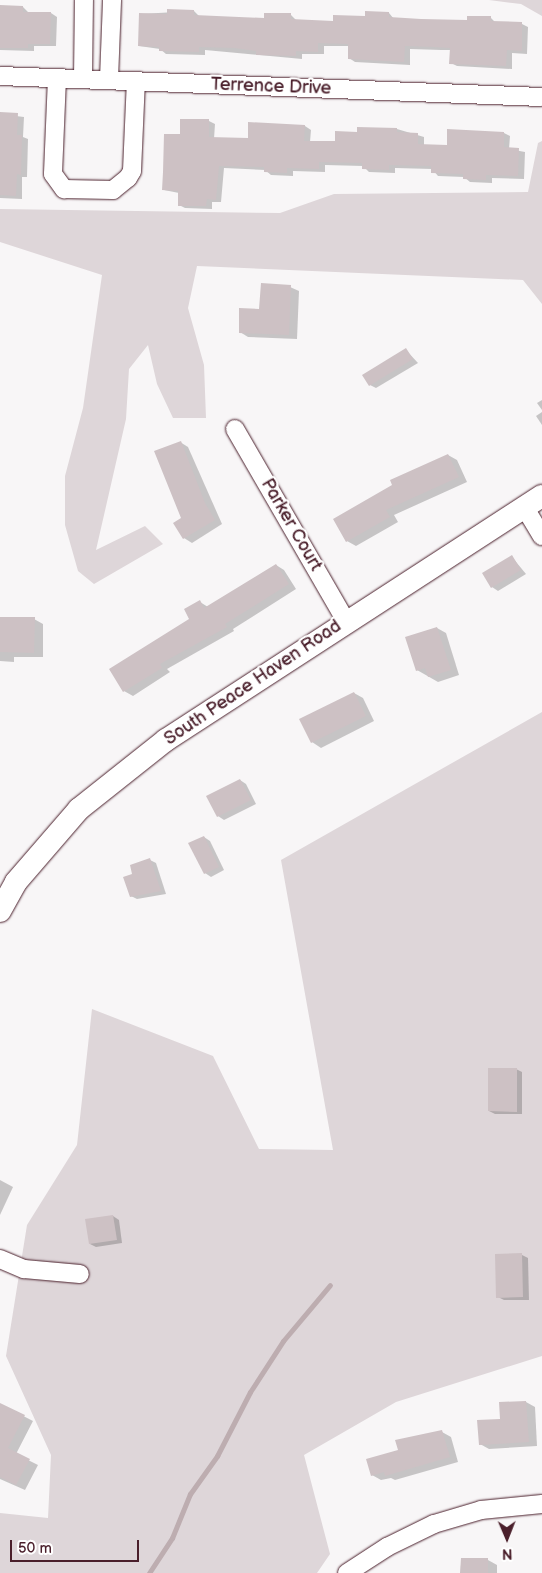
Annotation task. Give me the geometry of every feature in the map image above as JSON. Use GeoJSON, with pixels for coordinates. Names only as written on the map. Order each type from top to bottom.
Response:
{"type":"FeatureCollection","features":[{"type":"Feature","properties":{"kind":"main road","name":"South Peace Haven Road"},"geometry":{"type":"LineString","coordinates":[[0,911],[16,882],[79,809],[166,740],[346,621],[533,502]]}},
{"type":"Feature","properties":{"kind":"street"},"geometry":{"type":"LineString","coordinates":[[83,78],[84,0]]}},
{"type":"Feature","properties":{"kind":"street"},"geometry":{"type":"LineString","coordinates":[[109,79],[112,0]]}},
{"type":"Feature","properties":{"kind":"street","name":"Terrence Drive"},"geometry":{"type":"LineString","coordinates":[[0,76],[542,97]]}},
{"type":"Feature","properties":{"kind":"street"},"geometry":{"type":"LineString","coordinates":[[57,78],[53,174],[64,189],[113,190],[128,178],[132,171],[136,82]]}},
{"type":"Feature","properties":{"kind":"street","name":"Parker Court"},"geometry":{"type":"LineString","coordinates":[[235,429],[346,621]]}},
{"type":"Feature","properties":{"kind":"street"},"geometry":{"type":"LineString","coordinates":[[533,502],[542,536]]}},
{"type":"Feature","properties":{"kind":"street"},"geometry":{"type":"LineString","coordinates":[[0,1259],[24,1269],[80,1274]]}},
{"type":"Feature","properties":{"kind":"street"},"geometry":{"type":"LineString","coordinates":[[347,1573],[387,1547],[434,1524],[481,1510],[522,1504],[542,1504]]}},
{"type":"Feature","properties":{"kind":"shaded area"},"geometry":{"type":"Polygon","coordinates":[[[489,0],[542,0],[542,16],[521,4],[489,0]]]}},
{"type":"Feature","properties":{"kind":"shaded area"},"geometry":{"type":"Polygon","coordinates":[[[542,141],[542,304],[523,280],[197,266],[188,308],[204,365],[206,418],[173,418],[157,384],[148,345],[129,369],[126,419],[96,550],[145,526],[163,544],[94,584],[78,571],[65,525],[65,476],[83,408],[102,275],[0,242],[0,209],[280,213],[334,194],[528,192],[538,143],[542,141]]]}},
{"type":"Feature","properties":{"kind":"shaded area"},"geometry":{"type":"Polygon","coordinates":[[[542,712],[542,1356],[396,1402],[304,1455],[330,1554],[317,1573],[0,1573],[0,1513],[48,1518],[51,1455],[6,1356],[27,1225],[77,1145],[92,1009],[213,1056],[259,1149],[333,1150],[281,860],[542,712]]]}},
{"type":"Feature","properties":{"kind":"building"},"geometry":{"type":"Polygon","coordinates":[[[0,5],[23,6],[23,12],[51,12],[50,44],[28,44],[28,48],[0,48],[0,5]]]}},
{"type":"Feature","properties":{"kind":"building"},"geometry":{"type":"Polygon","coordinates":[[[167,9],[194,10],[194,15],[264,18],[264,13],[291,13],[291,19],[333,21],[333,15],[365,16],[365,11],[389,12],[389,17],[421,19],[467,20],[467,16],[491,16],[491,21],[522,22],[522,51],[507,50],[506,66],[449,64],[450,48],[434,47],[405,46],[404,62],[348,59],[348,44],[318,43],[318,52],[296,51],[296,56],[256,55],[256,51],[235,48],[199,47],[199,52],[159,51],[159,47],[138,46],[139,13],[167,14],[167,9]]]}},
{"type":"Feature","properties":{"kind":"building"},"geometry":{"type":"Polygon","coordinates":[[[0,112],[18,113],[17,135],[22,135],[21,175],[17,174],[16,196],[0,195],[0,112]]]}},
{"type":"Feature","properties":{"kind":"building"},"geometry":{"type":"Polygon","coordinates":[[[180,119],[209,119],[209,137],[248,138],[248,122],[305,125],[304,141],[335,141],[335,131],[357,132],[357,127],[397,128],[397,132],[418,133],[418,144],[447,145],[447,129],[504,132],[504,147],[519,148],[518,176],[486,175],[486,180],[463,179],[463,174],[431,173],[431,166],[389,165],[389,170],[362,169],[362,163],[319,162],[319,169],[287,168],[287,173],[264,172],[264,167],[219,166],[216,200],[207,199],[206,206],[178,206],[178,191],[162,190],[164,134],[180,134],[180,119]]]}},
{"type":"Feature","properties":{"kind":"building"},"geometry":{"type":"Polygon","coordinates":[[[261,283],[291,285],[289,335],[239,333],[239,308],[259,309],[261,283]]]}},
{"type":"Feature","properties":{"kind":"building"},"geometry":{"type":"Polygon","coordinates":[[[406,348],[413,359],[369,386],[362,375],[406,348]]]}},
{"type":"Feature","properties":{"kind":"building"},"geometry":{"type":"Polygon","coordinates":[[[181,441],[205,503],[215,520],[183,539],[173,523],[181,518],[154,451],[181,441]]]}},
{"type":"Feature","properties":{"kind":"building"},"geometry":{"type":"Polygon","coordinates":[[[448,454],[459,477],[386,510],[390,517],[346,542],[333,519],[392,485],[390,480],[448,454]]]}},
{"type":"Feature","properties":{"kind":"building"},"geometry":{"type":"Polygon","coordinates":[[[512,555],[521,570],[491,588],[482,573],[512,555]]]}},
{"type":"Feature","properties":{"kind":"building"},"geometry":{"type":"Polygon","coordinates":[[[276,564],[289,584],[225,624],[227,627],[160,664],[162,668],[123,692],[109,669],[189,619],[184,609],[200,600],[204,608],[276,564]]]}},
{"type":"Feature","properties":{"kind":"building"},"geometry":{"type":"Polygon","coordinates":[[[0,617],[35,617],[34,653],[0,652],[0,617]]]}},
{"type":"Feature","properties":{"kind":"building"},"geometry":{"type":"Polygon","coordinates":[[[437,627],[451,670],[428,677],[425,668],[416,671],[405,637],[437,627]]]}},
{"type":"Feature","properties":{"kind":"building"},"geometry":{"type":"Polygon","coordinates":[[[354,692],[366,716],[311,743],[299,719],[354,692]]]}},
{"type":"Feature","properties":{"kind":"building"},"geometry":{"type":"Polygon","coordinates":[[[240,779],[251,800],[217,817],[206,796],[240,779]]]}},
{"type":"Feature","properties":{"kind":"building"},"geometry":{"type":"Polygon","coordinates":[[[204,836],[219,867],[204,874],[188,843],[204,836]]]}},
{"type":"Feature","properties":{"kind":"building"},"geometry":{"type":"Polygon","coordinates":[[[150,858],[161,891],[130,897],[123,877],[132,874],[130,865],[150,858]]]}},
{"type":"Feature","properties":{"kind":"building"},"geometry":{"type":"Polygon","coordinates":[[[488,1068],[517,1068],[517,1112],[488,1111],[488,1068]]]}},
{"type":"Feature","properties":{"kind":"building"},"geometry":{"type":"Polygon","coordinates":[[[113,1215],[117,1240],[89,1244],[85,1219],[113,1215]]]}},
{"type":"Feature","properties":{"kind":"building"},"geometry":{"type":"Polygon","coordinates":[[[522,1253],[523,1297],[496,1298],[495,1254],[522,1253]]]}},
{"type":"Feature","properties":{"kind":"building"},"geometry":{"type":"Polygon","coordinates":[[[526,1401],[529,1442],[479,1445],[477,1420],[500,1419],[499,1402],[526,1401]]]}},
{"type":"Feature","properties":{"kind":"building"},"geometry":{"type":"Polygon","coordinates":[[[0,1403],[25,1415],[8,1448],[30,1459],[16,1485],[0,1477],[0,1403]]]}},
{"type":"Feature","properties":{"kind":"building"},"geometry":{"type":"Polygon","coordinates":[[[442,1430],[450,1457],[385,1476],[384,1472],[371,1476],[366,1459],[398,1450],[395,1440],[442,1430]]]}},
{"type":"Feature","properties":{"kind":"building"},"geometry":{"type":"Polygon","coordinates":[[[461,1558],[488,1558],[488,1573],[460,1573],[461,1558]]]}},
{"type":"Feature","properties":{"kind":"waterway"},"geometry":{"type":"LineString","coordinates":[[149,1573],[172,1538],[190,1494],[217,1456],[250,1392],[283,1341],[330,1285]]}}]}
